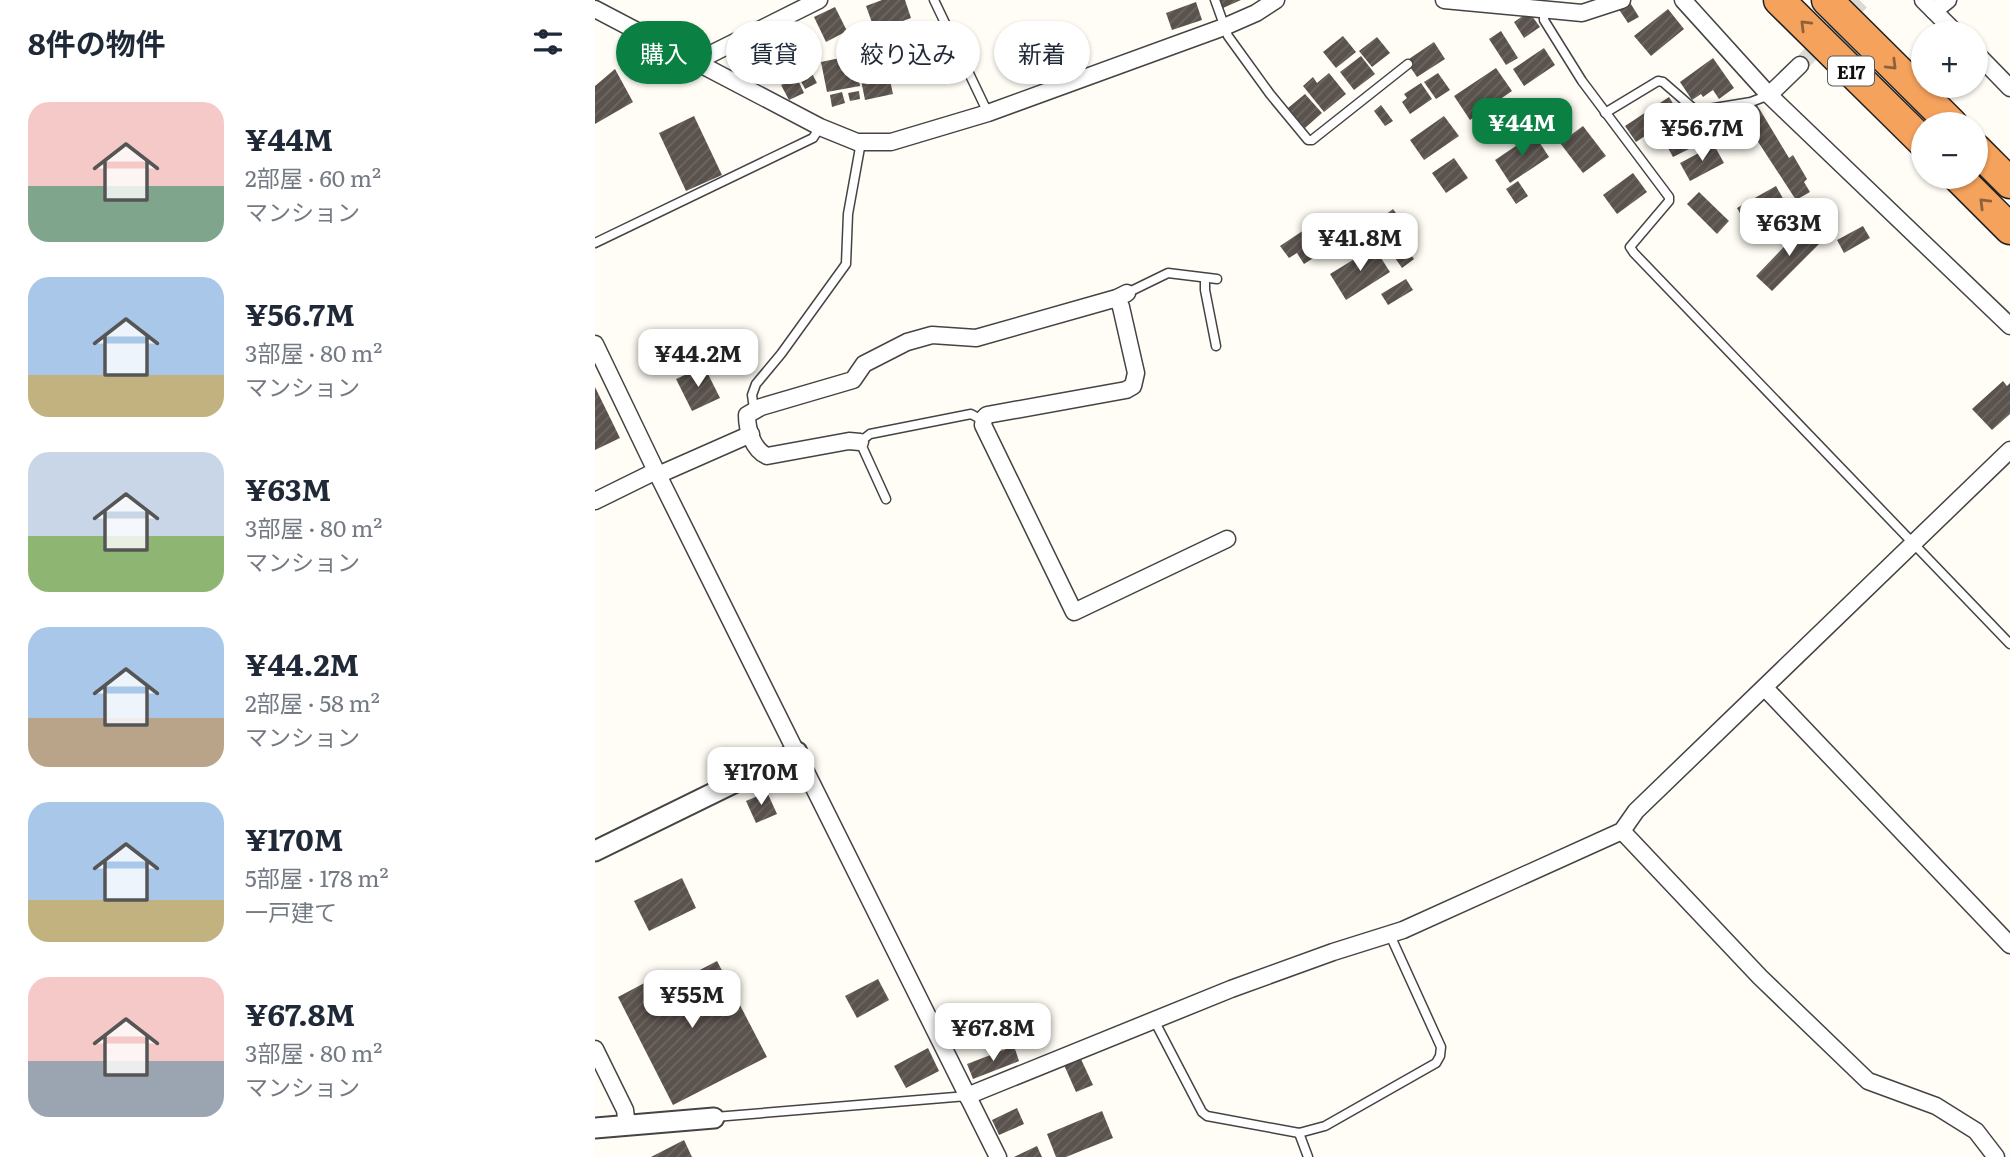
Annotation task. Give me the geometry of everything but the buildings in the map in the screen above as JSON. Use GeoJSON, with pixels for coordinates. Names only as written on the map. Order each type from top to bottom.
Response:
{"type":"FeatureCollection","features":[{"type":"Feature","properties":{"kind":"highway","name":"E17"},"geometry":{"type":"LineString","coordinates":[[1779,0],[1911,130]]}},
{"type":"Feature","properties":{"kind":"highway","name":"E17"},"geometry":{"type":"LineString","coordinates":[[1826,0],[1940,112]]}},
{"type":"Feature","properties":{"kind":"highway"},"geometry":{"type":"LineString","coordinates":[[1988,161],[2010,183]]}},
{"type":"Feature","properties":{"kind":"highway"},"geometry":{"type":"LineString","coordinates":[[1970,189],[2010,229]]}},
{"type":"Feature","properties":{"kind":"street"},"geometry":{"type":"LineString","coordinates":[[712,53],[819,0]]}},
{"type":"Feature","properties":{"kind":"street"},"geometry":{"type":"LineString","coordinates":[[712,70],[838,135],[861,142],[891,142],[988,113],[1224,27],[1256,13],[1276,0]]}},
{"type":"Feature","properties":{"kind":"street"},"geometry":{"type":"LineString","coordinates":[[1444,0],[1524,4],[1544,10],[1582,13],[1622,0]]}},
{"type":"Feature","properties":{"kind":"street"},"geometry":{"type":"LineString","coordinates":[[1683,0],[1769,95],[2010,326]]}},
{"type":"Feature","properties":{"kind":"street"},"geometry":{"type":"LineString","coordinates":[[1928,5],[1948,0]]}},
{"type":"Feature","properties":{"kind":"street"},"geometry":{"type":"LineString","coordinates":[[1928,5],[1944,21]]}},
{"type":"Feature","properties":{"kind":"street"},"geometry":{"type":"LineString","coordinates":[[595,9],[618,21]]}},
{"type":"Feature","properties":{"kind":"street"},"geometry":{"type":"LineString","coordinates":[[1769,95],[1800,65]]}},
{"type":"Feature","properties":{"kind":"street"},"geometry":{"type":"LineString","coordinates":[[1988,65],[2010,88]]}},
{"type":"Feature","properties":{"kind":"street"},"geometry":{"type":"LineString","coordinates":[[860,442],[849,441],[767,456],[759,452],[747,415],[754,409],[853,380],[865,364],[907,342],[932,335],[976,338],[1122,295],[1136,373],[1133,386],[1126,390],[987,415],[983,425],[1074,612],[1227,539]]}},
{"type":"Feature","properties":{"kind":"street"},"geometry":{"type":"LineString","coordinates":[[595,344],[997,1157]]}},
{"type":"Feature","properties":{"kind":"street"},"geometry":{"type":"LineString","coordinates":[[595,501],[751,434]]}},
{"type":"Feature","properties":{"kind":"street"},"geometry":{"type":"LineString","coordinates":[[967,1096],[1242,984],[1389,935],[1622,831],[1636,811],[2010,450]]}},
{"type":"Feature","properties":{"kind":"street"},"geometry":{"type":"LineString","coordinates":[[1765,688],[2010,945]]}},
{"type":"Feature","properties":{"kind":"street"},"geometry":{"type":"LineString","coordinates":[[595,851],[797,752]]}},
{"type":"Feature","properties":{"kind":"street"},"geometry":{"type":"LineString","coordinates":[[1622,831],[1760,976],[1868,1081],[1936,1106],[1976,1131],[1996,1157]]}},
{"type":"Feature","properties":{"kind":"street"},"geometry":{"type":"LineString","coordinates":[[595,1049],[625,1110],[627,1125]]}},
{"type":"Feature","properties":{"kind":"street"},"geometry":{"type":"LineString","coordinates":[[595,1128],[715,1118]]}},
{"type":"Feature","properties":{"kind":"lane"},"geometry":{"type":"LineString","coordinates":[[934,0],[988,113]]}},
{"type":"Feature","properties":{"kind":"lane"},"geometry":{"type":"LineString","coordinates":[[1215,0],[1228,36],[1308,139],[1312,140],[1408,64]]}},
{"type":"Feature","properties":{"kind":"lane"},"geometry":{"type":"LineString","coordinates":[[1544,10],[1544,20],[1555,40],[1605,113],[1669,197],[1669,201],[1630,247],[1634,253],[1913,546],[2010,643]]}},
{"type":"Feature","properties":{"kind":"lane"},"geometry":{"type":"LineString","coordinates":[[1605,113],[1658,81],[1663,82],[1694,108],[1702,110],[1751,102],[1769,95]]}},
{"type":"Feature","properties":{"kind":"lane"},"geometry":{"type":"LineString","coordinates":[[595,243],[813,138],[820,127]]}},
{"type":"Feature","properties":{"kind":"lane"},"geometry":{"type":"LineString","coordinates":[[754,409],[752,395],[756,384],[846,264],[848,214],[861,142]]}},
{"type":"Feature","properties":{"kind":"lane"},"geometry":{"type":"LineString","coordinates":[[1122,295],[1167,273],[1217,279]]}},
{"type":"Feature","properties":{"kind":"lane"},"geometry":{"type":"LineString","coordinates":[[1205,278],[1216,346]]}},
{"type":"Feature","properties":{"kind":"lane"},"geometry":{"type":"LineString","coordinates":[[886,499],[860,442],[870,434],[971,414],[984,421]]}},
{"type":"Feature","properties":{"kind":"lane"},"geometry":{"type":"LineString","coordinates":[[1154,1020],[1202,1112],[1207,1116],[1299,1133],[1325,1126],[1436,1063],[1440,1056],[1441,1047],[1389,935]]}},
{"type":"Feature","properties":{"kind":"lane"},"geometry":{"type":"LineString","coordinates":[[715,1118],[967,1096]]}},
{"type":"Feature","properties":{"kind":"lane"},"geometry":{"type":"LineString","coordinates":[[1299,1133],[1308,1157]]}},
{"type":"Feature","properties":{"kind":"tunnel"},"geometry":{"type":"LineString","coordinates":[[1800,65],[1863,0]]}}]}
